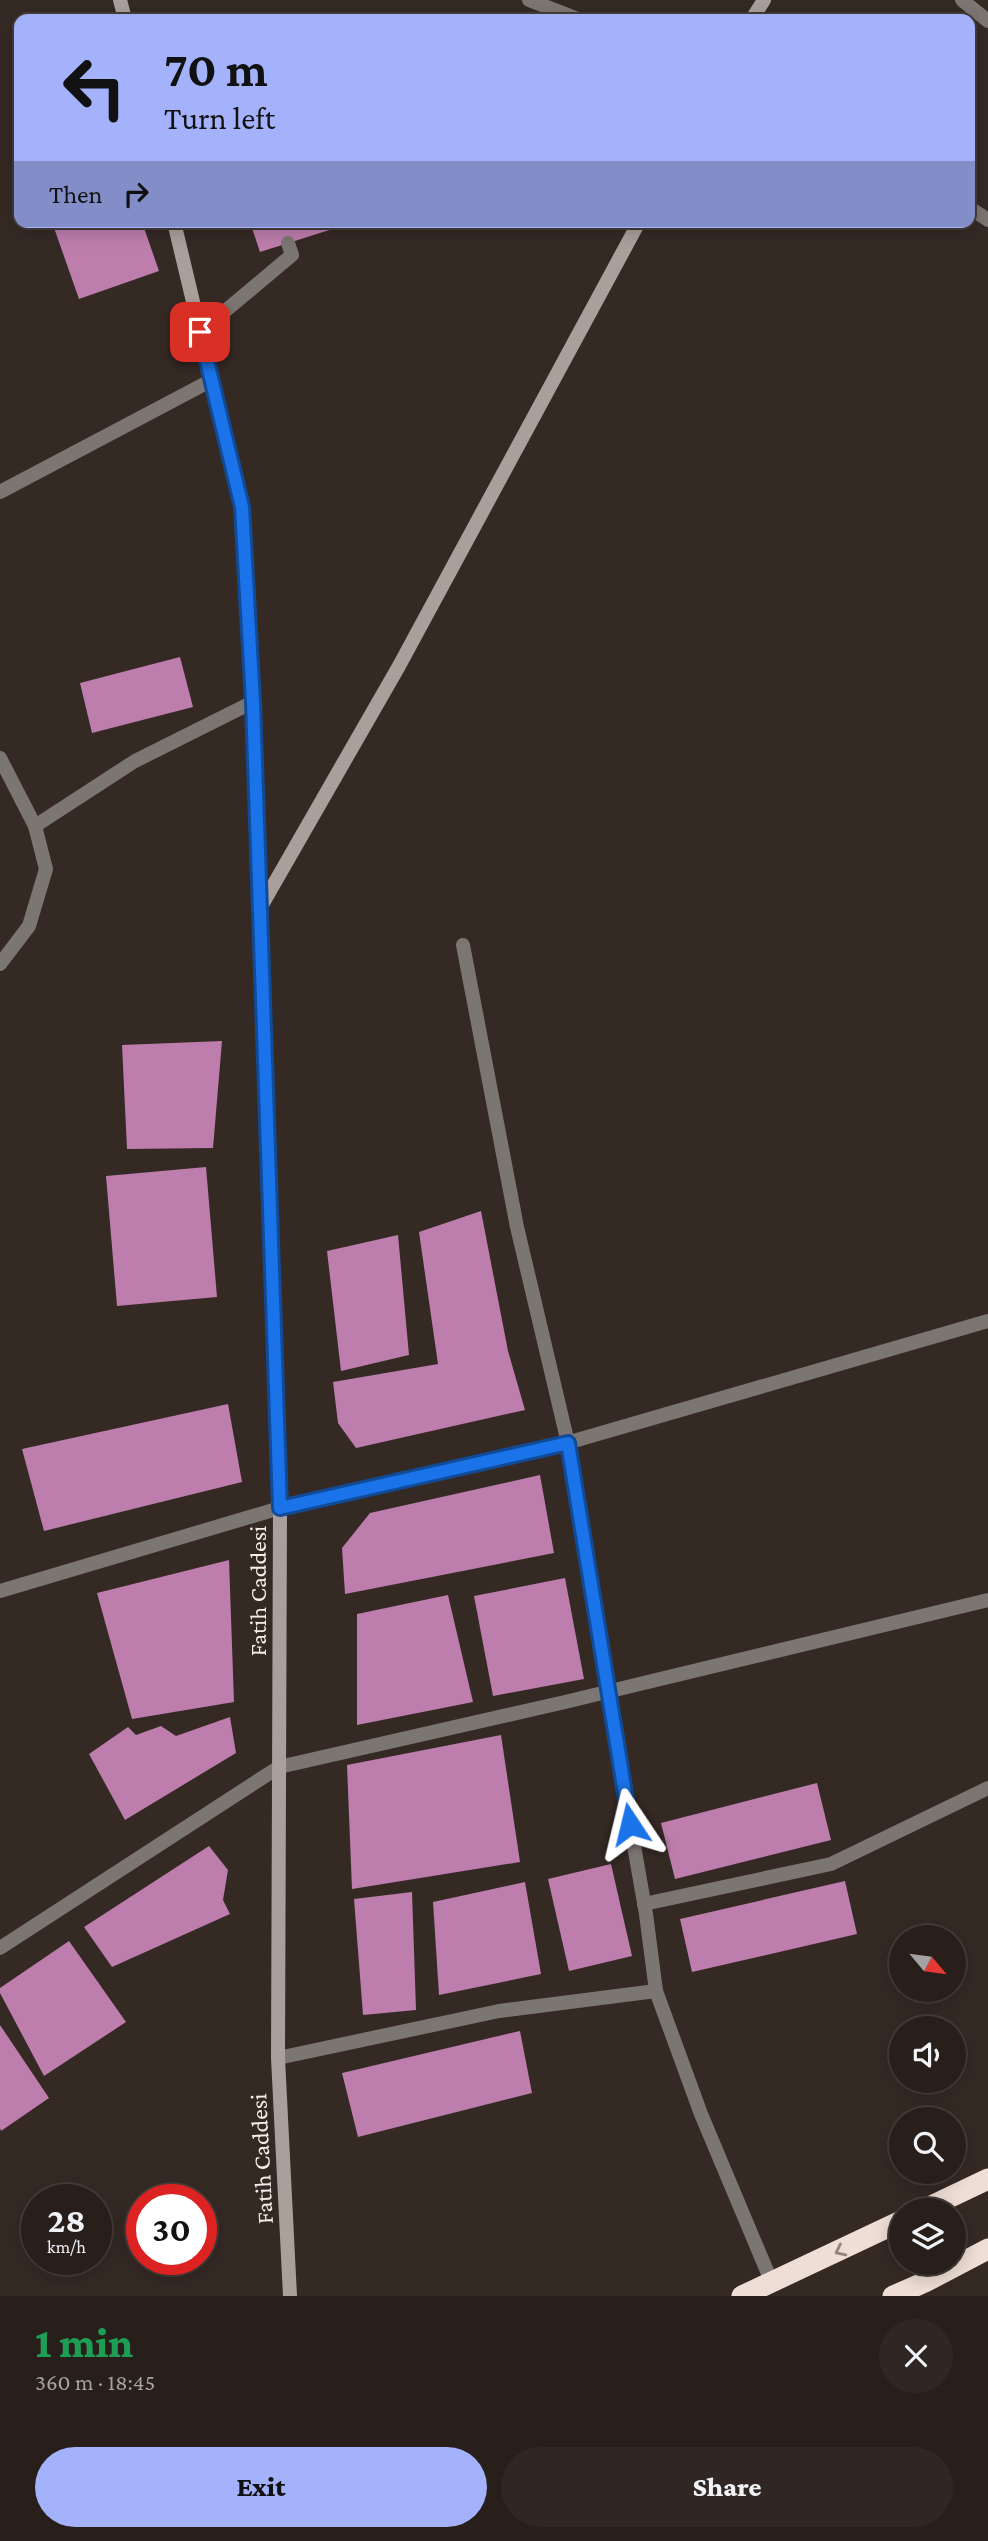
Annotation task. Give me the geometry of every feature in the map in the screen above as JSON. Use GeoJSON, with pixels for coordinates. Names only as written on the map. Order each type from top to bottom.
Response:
{"type":"FeatureCollection","features":[{"type":"Feature","properties":{"kind":"highway"},"geometry":{"type":"LineString","coordinates":[[948,2198],[988,2179]]}},
{"type":"Feature","properties":{"kind":"highway"},"geometry":{"type":"LineString","coordinates":[[742,2296],[889,2227]]}},
{"type":"Feature","properties":{"kind":"highway"},"geometry":{"type":"LineString","coordinates":[[893,2296],[988,2249]]}},
{"type":"Feature","properties":{"kind":"street"},"geometry":{"type":"LineString","coordinates":[[529,0],[565,14]]}},
{"type":"Feature","properties":{"kind":"street"},"geometry":{"type":"LineString","coordinates":[[962,0],[988,21]]}},
{"type":"Feature","properties":{"kind":"street","name":"Fatih Caddesi"},"geometry":{"type":"LineString","coordinates":[[175,228],[242,507],[253,702],[280,1508],[278,2058],[290,2296]]}},
{"type":"Feature","properties":{"kind":"street"},"geometry":{"type":"LineString","coordinates":[[259,910],[399,666],[636,228]]}},
{"type":"Feature","properties":{"kind":"street"},"geometry":{"type":"LineString","coordinates":[[200,332],[292,255],[288,243]]}},
{"type":"Feature","properties":{"kind":"street"},"geometry":{"type":"LineString","coordinates":[[0,492],[212,380]]}},
{"type":"Feature","properties":{"kind":"street"},"geometry":{"type":"LineString","coordinates":[[35,826],[135,761],[253,702]]}},
{"type":"Feature","properties":{"kind":"street"},"geometry":{"type":"LineString","coordinates":[[0,758],[35,826],[46,869],[29,926],[0,964]]}},
{"type":"Feature","properties":{"kind":"street"},"geometry":{"type":"LineString","coordinates":[[463,945],[517,1227],[568,1443],[656,1991],[701,2114],[772,2283]]}},
{"type":"Feature","properties":{"kind":"street"},"geometry":{"type":"LineString","coordinates":[[0,1591],[280,1508],[568,1443],[988,1321]]}},
{"type":"Feature","properties":{"kind":"street"},"geometry":{"type":"LineString","coordinates":[[0,1948],[279,1767],[607,1692],[988,1600]]}},
{"type":"Feature","properties":{"kind":"street"},"geometry":{"type":"LineString","coordinates":[[644,1904],[831,1864],[988,1788]]}},
{"type":"Feature","properties":{"kind":"street"},"geometry":{"type":"LineString","coordinates":[[278,2058],[499,2011],[656,1991]]}},
{"type":"Feature","properties":{"kind":"building"},"geometry":{"type":"Polygon","coordinates":[[[54,228],[144,228],[159,271],[79,299],[54,228]]]}},
{"type":"Feature","properties":{"kind":"building"},"geometry":{"type":"Polygon","coordinates":[[[252,228],[336,228],[260,252],[252,228]]]}},
{"type":"Feature","properties":{"kind":"building"},"geometry":{"type":"Polygon","coordinates":[[[180,657],[193,707],[92,733],[80,683],[180,657]]]}},
{"type":"Feature","properties":{"kind":"building"},"geometry":{"type":"Polygon","coordinates":[[[222,1041],[213,1148],[127,1149],[122,1045],[222,1041]]]}},
{"type":"Feature","properties":{"kind":"building"},"geometry":{"type":"Polygon","coordinates":[[[206,1167],[217,1297],[117,1306],[106,1176],[206,1167]]]}},
{"type":"Feature","properties":{"kind":"building"},"geometry":{"type":"Polygon","coordinates":[[[481,1211],[508,1351],[525,1410],[356,1448],[338,1423],[333,1382],[438,1364],[419,1232],[481,1211]]]}},
{"type":"Feature","properties":{"kind":"building"},"geometry":{"type":"Polygon","coordinates":[[[398,1235],[409,1355],[341,1371],[327,1251],[398,1235]]]}},
{"type":"Feature","properties":{"kind":"building"},"geometry":{"type":"Polygon","coordinates":[[[228,1404],[242,1482],[44,1531],[22,1449],[228,1404]]]}},
{"type":"Feature","properties":{"kind":"building"},"geometry":{"type":"Polygon","coordinates":[[[540,1475],[554,1553],[345,1594],[342,1548],[370,1513],[540,1475]]]}},
{"type":"Feature","properties":{"kind":"building"},"geometry":{"type":"Polygon","coordinates":[[[229,1560],[234,1702],[132,1719],[97,1593],[229,1560]]]}},
{"type":"Feature","properties":{"kind":"building"},"geometry":{"type":"Polygon","coordinates":[[[565,1578],[584,1679],[493,1696],[474,1596],[565,1578]]]}},
{"type":"Feature","properties":{"kind":"building"},"geometry":{"type":"Polygon","coordinates":[[[448,1595],[473,1702],[357,1725],[357,1614],[448,1595]]]}},
{"type":"Feature","properties":{"kind":"building"},"geometry":{"type":"Polygon","coordinates":[[[230,1717],[236,1753],[125,1820],[89,1754],[128,1727],[136,1735],[161,1726],[176,1736],[230,1717]]]}},
{"type":"Feature","properties":{"kind":"building"},"geometry":{"type":"Polygon","coordinates":[[[501,1735],[520,1862],[352,1889],[347,1765],[501,1735]]]}},
{"type":"Feature","properties":{"kind":"building"},"geometry":{"type":"Polygon","coordinates":[[[817,1783],[831,1840],[675,1879],[661,1823],[817,1783]]]}},
{"type":"Feature","properties":{"kind":"building"},"geometry":{"type":"Polygon","coordinates":[[[209,1846],[228,1870],[223,1900],[230,1914],[112,1967],[84,1927],[209,1846]]]}},
{"type":"Feature","properties":{"kind":"building"},"geometry":{"type":"Polygon","coordinates":[[[611,1864],[632,1956],[569,1971],[548,1879],[611,1864]]]}},
{"type":"Feature","properties":{"kind":"building"},"geometry":{"type":"Polygon","coordinates":[[[845,1881],[857,1934],[692,1972],[680,1919],[845,1881]]]}},
{"type":"Feature","properties":{"kind":"building"},"geometry":{"type":"Polygon","coordinates":[[[525,1882],[541,1974],[439,1995],[433,1902],[525,1882]]]}},
{"type":"Feature","properties":{"kind":"building"},"geometry":{"type":"Polygon","coordinates":[[[412,1892],[416,2010],[363,2015],[354,1899],[412,1892]]]}},
{"type":"Feature","properties":{"kind":"building"},"geometry":{"type":"Polygon","coordinates":[[[69,1941],[126,2022],[44,2076],[0,1993],[0,1988],[69,1941]]]}},
{"type":"Feature","properties":{"kind":"building"},"geometry":{"type":"Polygon","coordinates":[[[0,2025],[49,2098],[1,2131],[0,2128],[0,2025]]]}},
{"type":"Feature","properties":{"kind":"building"},"geometry":{"type":"Polygon","coordinates":[[[520,2031],[532,2093],[358,2137],[342,2073],[520,2031]]]}},
{"type":"Feature","properties":{"kind":"route"},"geometry":{"type":"LineString","coordinates":[[200,332],[242,507],[253,702],[280,1508],[568,1443],[630,1824]]}}]}
